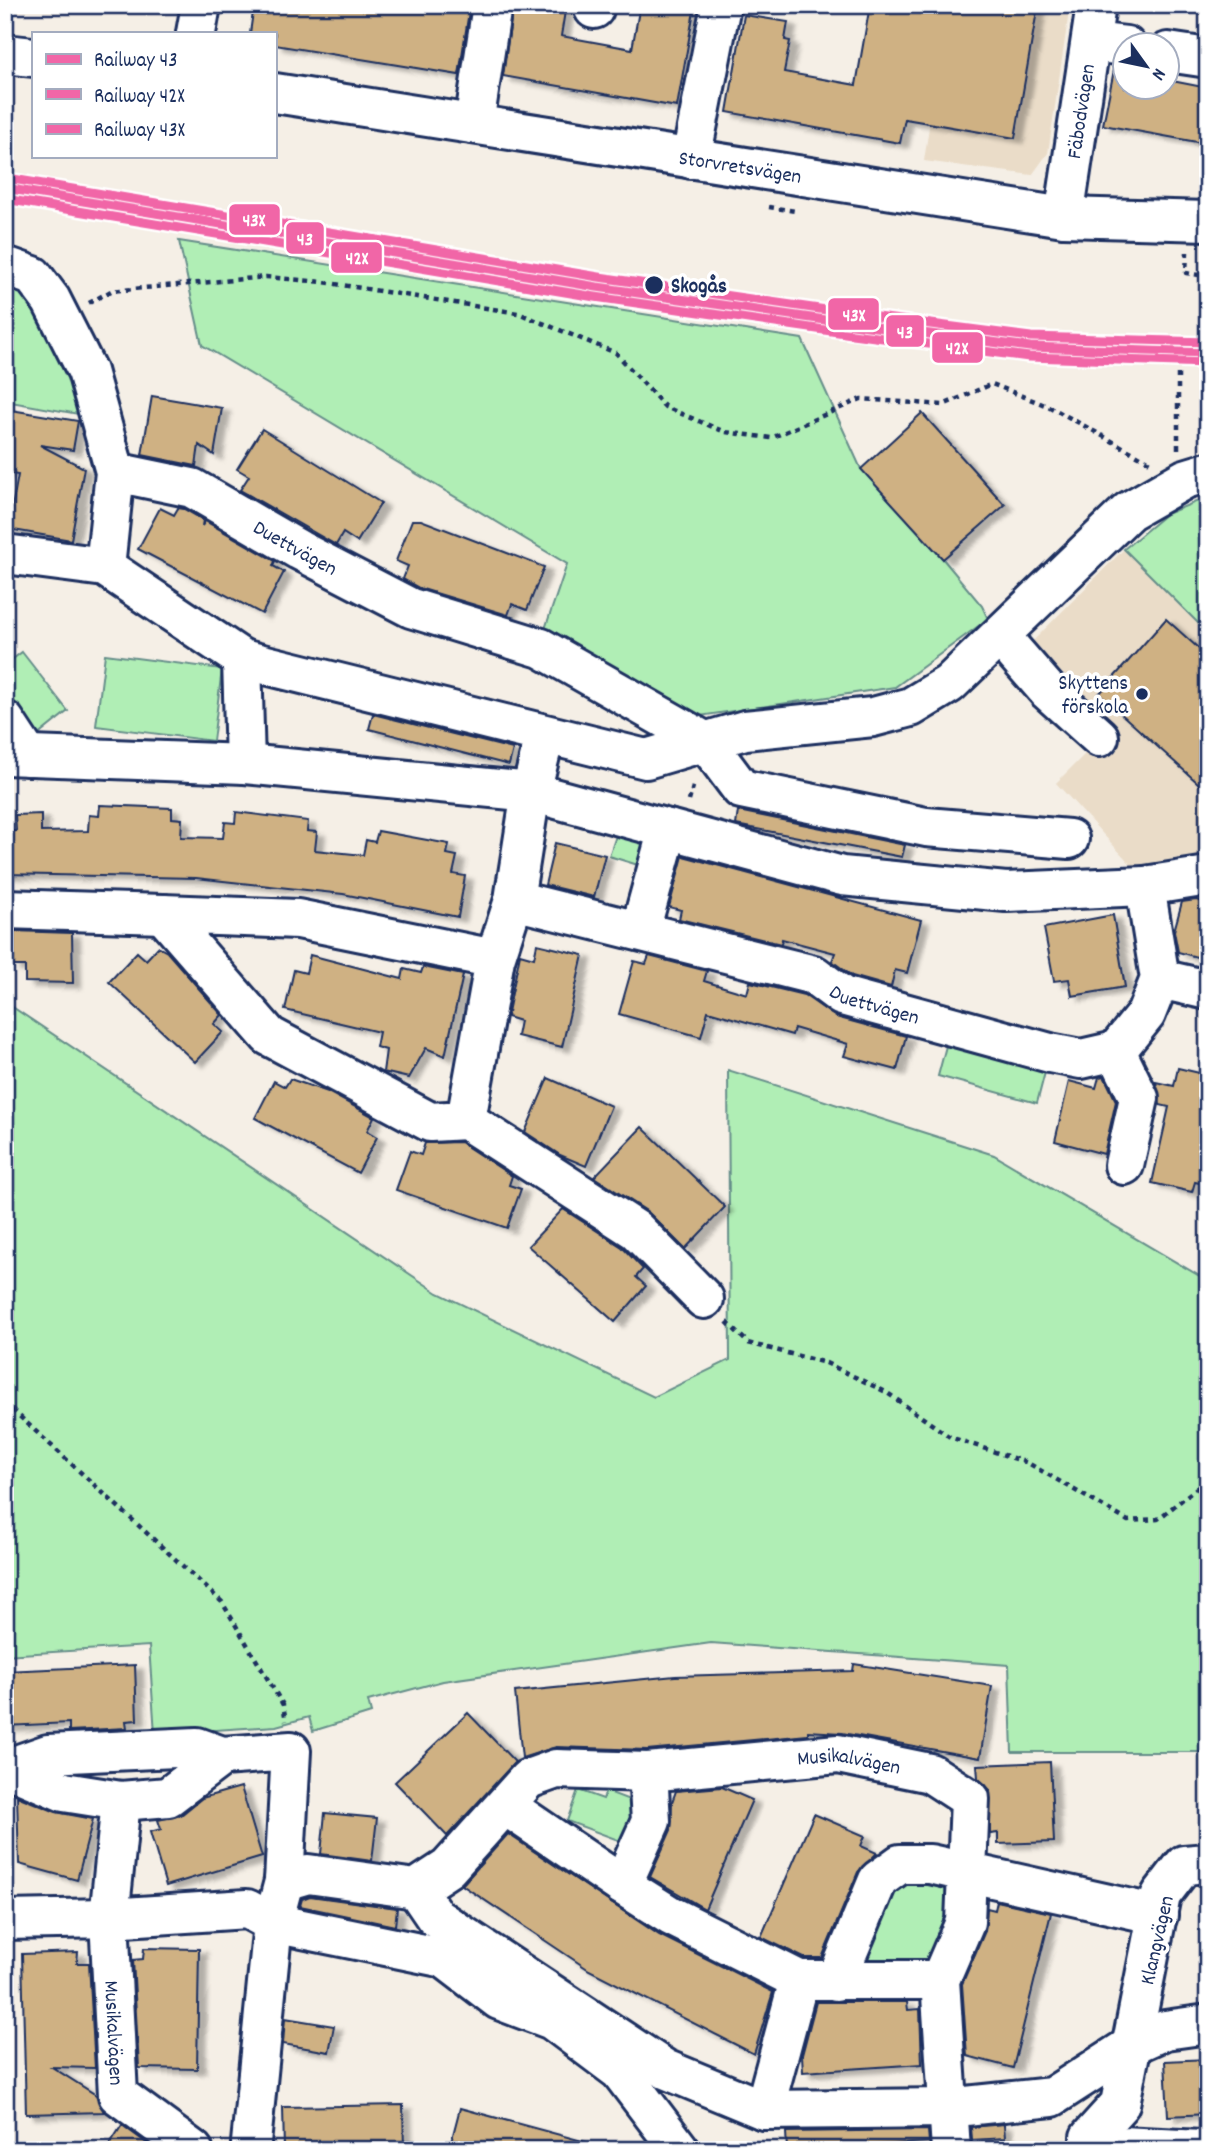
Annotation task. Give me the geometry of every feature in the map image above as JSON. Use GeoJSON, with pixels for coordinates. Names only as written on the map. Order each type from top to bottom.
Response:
{"type":"FeatureCollection","features":[{"type":"Feature","properties":{"kind":"street"},"geometry":{"type":"LineString","coordinates":[[196,32],[201,5]]}},
{"type":"Feature","properties":{"kind":"street"},"geometry":{"type":"LineString","coordinates":[[474,124],[492,5]]}},
{"type":"Feature","properties":{"kind":"street"},"geometry":{"type":"LineString","coordinates":[[691,159],[721,5]]}},
{"type":"Feature","properties":{"kind":"street","name":"Fäbodvägen"},"geometry":{"type":"LineString","coordinates":[[1064,218],[1104,31]]}},
{"type":"Feature","properties":{"kind":"street"},"geometry":{"type":"LineString","coordinates":[[5,54],[32,57]]}},
{"type":"Feature","properties":{"kind":"street"},"geometry":{"type":"LineString","coordinates":[[1182,54],[1208,58]]}},
{"type":"Feature","properties":{"kind":"street","name":"Storvretsvägen"},"geometry":{"type":"LineString","coordinates":[[276,93],[1064,218],[1208,221]]}},
{"type":"Feature","properties":{"kind":"street"},"geometry":{"type":"LineString","coordinates":[[5,265],[33,276],[51,300],[88,371],[116,472],[106,567]]}},
{"type":"Feature","properties":{"kind":"street"},"geometry":{"type":"LineString","coordinates":[[5,554],[106,567],[242,659],[646,759],[745,730],[873,717],[911,707],[949,684],[1129,511],[1185,479],[1193,465]]}},
{"type":"Feature","properties":{"kind":"street","name":"Duettvägen"},"geometry":{"type":"LineString","coordinates":[[116,472],[192,488],[299,550],[411,608],[541,648],[706,742],[741,789],[926,827],[1069,839]]}},
{"type":"Feature","properties":{"kind":"street"},"geometry":{"type":"LineString","coordinates":[[1000,637],[1048,691],[1099,737]]}},
{"type":"Feature","properties":{"kind":"street"},"geometry":{"type":"LineString","coordinates":[[242,659],[244,764]]}},
{"type":"Feature","properties":{"kind":"street"},"geometry":{"type":"LineString","coordinates":[[5,721],[17,755],[244,764],[531,792],[842,876],[1006,892],[1144,886],[1208,876]]}},
{"type":"Feature","properties":{"kind":"street"},"geometry":{"type":"LineString","coordinates":[[466,1120],[495,959],[514,900],[531,792],[545,735]]}},
{"type":"Feature","properties":{"kind":"street"},"geometry":{"type":"LineString","coordinates":[[640,931],[674,831]]}},
{"type":"Feature","properties":{"kind":"street"},"geometry":{"type":"LineString","coordinates":[[1124,1165],[1139,1098],[1116,1051],[1146,1014],[1160,979],[1144,886]]}},
{"type":"Feature","properties":{"kind":"street","name":"Duettvägen"},"geometry":{"type":"LineString","coordinates":[[514,900],[814,975],[842,996],[1050,1053],[1081,1059],[1116,1051]]}},
{"type":"Feature","properties":{"kind":"street"},"geometry":{"type":"LineString","coordinates":[[5,909],[298,919],[495,959]]}},
{"type":"Feature","properties":{"kind":"street"},"geometry":{"type":"LineString","coordinates":[[163,914],[269,1036],[430,1122],[466,1120],[636,1230],[704,1299]]}},
{"type":"Feature","properties":{"kind":"street"},"geometry":{"type":"LineString","coordinates":[[1160,979],[1208,990]]}},
{"type":"Feature","properties":{"kind":"street"},"geometry":{"type":"LineString","coordinates":[[7,1769],[48,1754],[197,1747],[222,1756],[291,1751],[284,1881],[273,1923],[251,2146],[203,2150]]}},
{"type":"Feature","properties":{"kind":"street","name":"Musikalvägen"},"geometry":{"type":"LineString","coordinates":[[426,1919],[448,1868],[528,1779],[556,1769],[648,1772],[838,1754],[930,1773],[970,1799],[965,1922],[940,1980],[951,2150]]}},
{"type":"Feature","properties":{"kind":"street"},"geometry":{"type":"LineString","coordinates":[[7,1769],[64,1792],[121,1801],[168,1797],[222,1756]]}},
{"type":"Feature","properties":{"kind":"street"},"geometry":{"type":"LineString","coordinates":[[622,1885],[651,1821],[648,1772]]}},
{"type":"Feature","properties":{"kind":"street","name":"Musikalvägen"},"geometry":{"type":"LineString","coordinates":[[121,1801],[109,1918],[118,2095],[193,2150]]}},
{"type":"Feature","properties":{"kind":"street"},"geometry":{"type":"LineString","coordinates":[[506,1806],[671,1916],[799,1980],[940,1980]]}},
{"type":"Feature","properties":{"kind":"street","name":"Klangvägen"},"geometry":{"type":"LineString","coordinates":[[1084,2143],[1120,2104],[1134,2044],[1161,1895],[1184,1866],[1208,1863]]}},
{"type":"Feature","properties":{"kind":"street"},"geometry":{"type":"LineString","coordinates":[[836,1981],[878,1881],[900,1864],[930,1864],[1158,1915]]}},
{"type":"Feature","properties":{"kind":"street"},"geometry":{"type":"LineString","coordinates":[[284,1881],[308,1874],[426,1919],[665,2070],[764,2110],[947,2108],[1052,2097],[1134,2044],[1165,2029],[1208,2024]]}},
{"type":"Feature","properties":{"kind":"street"},"geometry":{"type":"LineString","coordinates":[[5,1920],[109,1918],[247,1909],[273,1923],[426,1919]]}},
{"type":"Feature","properties":{"kind":"street"},"geometry":{"type":"LineString","coordinates":[[426,1919],[444,1958],[499,2000],[552,2020],[620,2071],[680,2150]]}},
{"type":"Feature","properties":{"kind":"street"},"geometry":{"type":"LineString","coordinates":[[764,2110],[799,1980]]}},
{"type":"Feature","properties":{"kind":"street","name":"Klangvägen"},"geometry":{"type":"LineString","coordinates":[[1084,2143],[1204,2148]]}},
{"type":"Feature","properties":{"kind":"path"},"geometry":{"type":"LineString","coordinates":[[1187,252],[1186,273],[1199,275]]}},
{"type":"Feature","properties":{"kind":"path"},"geometry":{"type":"LineString","coordinates":[[61,318],[111,291],[266,277],[323,282],[518,313],[616,353],[666,407],[725,432],[771,438],[861,399],[943,405],[992,384],[1051,407],[1150,463],[1159,461]]}},
{"type":"Feature","properties":{"kind":"path"},"geometry":{"type":"LineString","coordinates":[[1178,372],[1193,465]]}},
{"type":"Feature","properties":{"kind":"path"},"geometry":{"type":"LineString","coordinates":[[674,831],[706,742]]}},
{"type":"Feature","properties":{"kind":"path"},"geometry":{"type":"LineString","coordinates":[[704,1299],[748,1343],[826,1363],[886,1392],[950,1437],[1028,1463],[1128,1521],[1158,1519],[1208,1479]]}},
{"type":"Feature","properties":{"kind":"path"},"geometry":{"type":"LineString","coordinates":[[5,1403],[222,1602],[283,1705],[291,1751]]}},
{"type":"Feature","properties":{"kind":"shaded area"},"geometry":{"type":"Polygon","coordinates":[[[947,5],[1070,5],[1048,153],[1032,175],[924,161],[947,5]]]}},
{"type":"Feature","properties":{"kind":"shaded area","name":"Skyttens förskola"},"geometry":{"type":"Polygon","coordinates":[[[1124,549],[1208,633],[1208,866],[1136,870],[1056,783],[1114,725],[1039,662],[1032,642],[1124,549]]]}},
{"type":"Feature","properties":{"kind":"green space"},"geometry":{"type":"Polygon","coordinates":[[[179,241],[802,339],[861,469],[943,559],[982,606],[988,619],[895,687],[693,717],[545,629],[567,564],[202,345],[179,241]]]}},
{"type":"Feature","properties":{"kind":"green space"},"geometry":{"type":"Polygon","coordinates":[[[5,273],[31,287],[95,417],[5,401],[5,273]]]}},
{"type":"Feature","properties":{"kind":"green space"},"geometry":{"type":"Polygon","coordinates":[[[1208,497],[1208,633],[1124,549],[1166,514],[1208,497]]]}},
{"type":"Feature","properties":{"kind":"green space"},"geometry":{"type":"Polygon","coordinates":[[[22,652],[68,711],[32,740],[5,707],[5,665],[22,652]]]}},
{"type":"Feature","properties":{"kind":"green space"},"geometry":{"type":"Polygon","coordinates":[[[105,654],[222,669],[213,741],[96,726],[105,654]]]}},
{"type":"Feature","properties":{"kind":"green space"},"geometry":{"type":"Polygon","coordinates":[[[620,824],[648,833],[638,865],[609,856],[620,824]]]}},
{"type":"Feature","properties":{"kind":"green space"},"geometry":{"type":"Polygon","coordinates":[[[5,1002],[438,1293],[654,1397],[730,1360],[728,1070],[994,1155],[1208,1281],[1208,1752],[1012,1752],[1009,1665],[711,1643],[443,1681],[368,1701],[371,1713],[313,1731],[309,1717],[276,1726],[155,1734],[149,1646],[5,1655],[5,1002]]]}},
{"type":"Feature","properties":{"kind":"green space"},"geometry":{"type":"Polygon","coordinates":[[[951,1027],[1050,1053],[1037,1103],[938,1076],[951,1027]]]}},
{"type":"Feature","properties":{"kind":"green space"},"geometry":{"type":"Polygon","coordinates":[[[578,1790],[603,1799],[606,1791],[640,1804],[626,1843],[567,1821],[578,1790]]]}},
{"type":"Feature","properties":{"kind":"green space"},"geometry":{"type":"Polygon","coordinates":[[[903,1875],[957,1883],[939,1954],[904,1970],[854,1959],[903,1875]]]}},
{"type":"Feature","properties":{"kind":"building"},"geometry":{"type":"Polygon","coordinates":[[[254,5],[470,5],[459,75],[276,45],[276,32],[250,32],[254,5]]]}},
{"type":"Feature","properties":{"kind":"building"},"geometry":{"type":"Polygon","coordinates":[[[513,5],[566,5],[561,36],[632,49],[640,5],[695,5],[677,107],[503,76],[513,5]]]}},
{"type":"Feature","properties":{"kind":"building"},"geometry":{"type":"Polygon","coordinates":[[[870,5],[1038,5],[1015,138],[905,119],[900,143],[727,112],[744,15],[788,22],[785,40],[790,41],[784,72],[856,85],[870,5]]]}},
{"type":"Feature","properties":{"kind":"building"},"geometry":{"type":"Polygon","coordinates":[[[1112,80],[1112,102],[1182,102],[1182,83],[1208,88],[1208,144],[1103,125],[1112,80]]]}},
{"type":"Feature","properties":{"kind":"building"},"geometry":{"type":"Polygon","coordinates":[[[152,396],[222,408],[214,455],[199,445],[196,466],[142,455],[152,396]]]}},
{"type":"Feature","properties":{"kind":"building"},"geometry":{"type":"Polygon","coordinates":[[[5,409],[78,421],[73,450],[40,445],[84,468],[71,540],[8,529],[18,475],[5,473],[5,409]]]}},
{"type":"Feature","properties":{"kind":"building"},"geometry":{"type":"Polygon","coordinates":[[[922,413],[1005,505],[943,559],[861,469],[922,413]]]}},
{"type":"Feature","properties":{"kind":"building"},"geometry":{"type":"Polygon","coordinates":[[[262,429],[381,503],[357,542],[343,533],[336,545],[240,490],[249,476],[237,469],[262,429]]]}},
{"type":"Feature","properties":{"kind":"building"},"geometry":{"type":"Polygon","coordinates":[[[160,508],[174,515],[178,508],[184,509],[203,520],[202,526],[205,521],[275,561],[273,566],[284,572],[262,614],[138,549],[160,508]]]}},
{"type":"Feature","properties":{"kind":"building"},"geometry":{"type":"Polygon","coordinates":[[[412,520],[421,520],[544,567],[527,610],[512,604],[508,615],[419,588],[403,579],[408,566],[396,561],[412,520]]]}},
{"type":"Feature","properties":{"kind":"building"},"geometry":{"type":"Polygon","coordinates":[[[1166,619],[1208,657],[1208,792],[1099,694],[1166,619]]]}},
{"type":"Feature","properties":{"kind":"building"},"geometry":{"type":"Polygon","coordinates":[[[373,714],[513,749],[509,765],[369,729],[373,714]]]}},
{"type":"Feature","properties":{"kind":"building"},"geometry":{"type":"Polygon","coordinates":[[[100,805],[172,808],[172,818],[182,819],[181,837],[223,838],[225,822],[235,823],[236,812],[308,821],[307,831],[317,832],[315,850],[363,855],[366,840],[375,842],[378,831],[449,844],[447,854],[457,856],[453,874],[465,876],[458,917],[343,894],[196,878],[5,874],[5,831],[16,831],[15,815],[41,814],[41,832],[88,831],[89,815],[99,816],[100,805]]]}},
{"type":"Feature","properties":{"kind":"building"},"geometry":{"type":"Polygon","coordinates":[[[738,811],[905,845],[902,857],[736,825],[738,811]]]}},
{"type":"Feature","properties":{"kind":"building"},"geometry":{"type":"Polygon","coordinates":[[[555,843],[605,855],[594,897],[545,885],[555,843]]]}},
{"type":"Feature","properties":{"kind":"building"},"geometry":{"type":"Polygon","coordinates":[[[683,856],[921,920],[907,973],[895,970],[891,987],[852,976],[832,961],[835,953],[782,939],[781,944],[679,919],[681,910],[669,907],[683,856]]]}},
{"type":"Feature","properties":{"kind":"building"},"geometry":{"type":"Polygon","coordinates":[[[1196,900],[1208,903],[1208,960],[1178,952],[1174,931],[1182,902],[1196,900]]]}},
{"type":"Feature","properties":{"kind":"building"},"geometry":{"type":"Polygon","coordinates":[[[1113,915],[1125,987],[1072,996],[1069,979],[1054,981],[1044,928],[1113,915]]]}},
{"type":"Feature","properties":{"kind":"building"},"geometry":{"type":"Polygon","coordinates":[[[13,931],[72,933],[73,983],[25,982],[25,966],[12,966],[13,931]]]}},
{"type":"Feature","properties":{"kind":"building"},"geometry":{"type":"Polygon","coordinates":[[[537,944],[583,955],[562,1047],[517,1036],[520,1021],[507,1017],[520,954],[534,958],[537,944]]]}},
{"type":"Feature","properties":{"kind":"building"},"geometry":{"type":"Polygon","coordinates":[[[158,947],[167,952],[222,1015],[214,1024],[223,1032],[195,1062],[109,982],[137,952],[146,960],[158,947]]]}},
{"type":"Feature","properties":{"kind":"building"},"geometry":{"type":"Polygon","coordinates":[[[310,955],[402,979],[404,969],[421,973],[423,967],[463,975],[445,1056],[426,1048],[409,1078],[383,1072],[386,1050],[376,1047],[379,1032],[285,1010],[294,970],[306,973],[310,955]]]}},
{"type":"Feature","properties":{"kind":"building"},"geometry":{"type":"Polygon","coordinates":[[[649,956],[707,971],[704,981],[747,994],[750,982],[804,995],[836,1017],[906,1036],[897,1070],[844,1056],[848,1044],[794,1028],[792,1035],[708,1011],[701,1037],[619,1014],[634,961],[646,964],[649,956]]]}},
{"type":"Feature","properties":{"kind":"building"},"geometry":{"type":"Polygon","coordinates":[[[1178,1068],[1208,1075],[1208,1185],[1195,1182],[1192,1192],[1152,1183],[1169,1107],[1160,1105],[1156,1082],[1174,1086],[1178,1068]]]}},
{"type":"Feature","properties":{"kind":"building"},"geometry":{"type":"Polygon","coordinates":[[[1104,1076],[1116,1101],[1104,1154],[1055,1141],[1069,1081],[1096,1088],[1099,1077],[1104,1076]]]}},
{"type":"Feature","properties":{"kind":"building"},"geometry":{"type":"Polygon","coordinates":[[[548,1078],[611,1106],[586,1166],[560,1155],[525,1132],[548,1078]]]}},
{"type":"Feature","properties":{"kind":"building"},"geometry":{"type":"Polygon","coordinates":[[[290,1079],[328,1092],[374,1117],[367,1131],[377,1137],[358,1173],[255,1118],[274,1081],[285,1087],[290,1079]]]}},
{"type":"Feature","properties":{"kind":"building"},"geometry":{"type":"Polygon","coordinates":[[[642,1127],[725,1207],[685,1249],[648,1212],[594,1177],[642,1127]]]}},
{"type":"Feature","properties":{"kind":"building"},"geometry":{"type":"Polygon","coordinates":[[[460,1142],[512,1176],[509,1185],[521,1189],[507,1228],[396,1190],[410,1151],[421,1155],[425,1143],[460,1142]]]}},
{"type":"Feature","properties":{"kind":"building"},"geometry":{"type":"Polygon","coordinates":[[[563,1209],[622,1247],[643,1269],[636,1277],[646,1286],[615,1322],[528,1246],[563,1209]]]}},
{"type":"Feature","properties":{"kind":"building"},"geometry":{"type":"Polygon","coordinates":[[[854,1664],[992,1686],[980,1758],[842,1733],[808,1731],[808,1735],[647,1750],[556,1747],[522,1758],[515,1692],[675,1676],[853,1671],[854,1664]]]}},
{"type":"Feature","properties":{"kind":"building"},"geometry":{"type":"Polygon","coordinates":[[[135,1665],[137,1720],[126,1721],[127,1728],[69,1731],[69,1723],[5,1726],[5,1671],[135,1665]]]}},
{"type":"Feature","properties":{"kind":"building"},"geometry":{"type":"Polygon","coordinates":[[[468,1713],[515,1762],[447,1836],[395,1782],[468,1713]]]}},
{"type":"Feature","properties":{"kind":"building"},"geometry":{"type":"Polygon","coordinates":[[[1050,1762],[1054,1842],[998,1844],[998,1833],[990,1834],[990,1790],[978,1778],[977,1765],[1050,1762]]]}},
{"type":"Feature","properties":{"kind":"building"},"geometry":{"type":"Polygon","coordinates":[[[241,1787],[262,1857],[166,1886],[150,1832],[161,1829],[158,1820],[181,1815],[202,1798],[241,1787]]]}},
{"type":"Feature","properties":{"kind":"building"},"geometry":{"type":"Polygon","coordinates":[[[722,1787],[752,1800],[705,1909],[650,1877],[671,1830],[672,1802],[676,1791],[722,1787]]]}},
{"type":"Feature","properties":{"kind":"building"},"geometry":{"type":"Polygon","coordinates":[[[17,1796],[56,1812],[93,1819],[77,1880],[19,1864],[17,1796]]]}},
{"type":"Feature","properties":{"kind":"building"},"geometry":{"type":"Polygon","coordinates":[[[325,1813],[377,1818],[372,1861],[321,1854],[325,1813]]]}},
{"type":"Feature","properties":{"kind":"building"},"geometry":{"type":"Polygon","coordinates":[[[814,1814],[865,1836],[861,1846],[877,1853],[858,1872],[822,1958],[804,1958],[761,1937],[814,1814]]]}},
{"type":"Feature","properties":{"kind":"building"},"geometry":{"type":"Polygon","coordinates":[[[508,1834],[659,1935],[773,1992],[754,2054],[589,1970],[462,1885],[508,1834]]]}},
{"type":"Feature","properties":{"kind":"building"},"geometry":{"type":"Polygon","coordinates":[[[310,1896],[397,1908],[395,1926],[300,1906],[302,1899],[310,1896]]]}},
{"type":"Feature","properties":{"kind":"building"},"geometry":{"type":"Polygon","coordinates":[[[997,1901],[1051,1913],[1013,2068],[967,2056],[962,1984],[985,1931],[987,1908],[995,1910],[997,1901]]]}},
{"type":"Feature","properties":{"kind":"building"},"geometry":{"type":"Polygon","coordinates":[[[144,1948],[199,1949],[197,2069],[139,2068],[133,1960],[143,1959],[144,1948]]]}},
{"type":"Feature","properties":{"kind":"building"},"geometry":{"type":"Polygon","coordinates":[[[78,1952],[77,1963],[89,1963],[95,2068],[52,2067],[96,2095],[104,2112],[26,2114],[22,1954],[78,1952]]]}},
{"type":"Feature","properties":{"kind":"building"},"geometry":{"type":"Polygon","coordinates":[[[816,2002],[907,2002],[908,2010],[920,2009],[922,2064],[803,2072],[802,2055],[816,2002]]]}},
{"type":"Feature","properties":{"kind":"building"},"geometry":{"type":"Polygon","coordinates":[[[285,2018],[334,2026],[329,2052],[283,2044],[285,2018]]]}},
{"type":"Feature","properties":{"kind":"building"},"geometry":{"type":"Polygon","coordinates":[[[1208,2059],[1208,2114],[1168,2116],[1165,2061],[1208,2059]]]}},
{"type":"Feature","properties":{"kind":"building"},"geometry":{"type":"Polygon","coordinates":[[[403,2105],[404,2150],[284,2150],[283,2107],[403,2105]]]}},
{"type":"Feature","properties":{"kind":"building"},"geometry":{"type":"Polygon","coordinates":[[[460,2108],[586,2142],[585,2150],[449,2150],[460,2108]]]}},
{"type":"Feature","properties":{"kind":"building"},"geometry":{"type":"Polygon","coordinates":[[[1004,2124],[1005,2138],[972,2140],[971,2127],[1004,2124]]]}},
{"type":"Feature","properties":{"kind":"building"},"geometry":{"type":"Polygon","coordinates":[[[122,2125],[156,2150],[106,2150],[122,2125]]]}},
{"type":"Feature","properties":{"kind":"building"},"geometry":{"type":"Polygon","coordinates":[[[928,2130],[929,2142],[787,2150],[786,2132],[928,2130]]]}},
{"type":"Feature","properties":{"kind":"rail line","name":"43X"},"geometry":{"type":"LineString","coordinates":[[7,178],[599,277],[854,314],[1031,337],[1208,342]]}},
{"type":"Feature","properties":{"kind":"rail line","name":"43"},"geometry":{"type":"LineString","coordinates":[[5,188],[597,287],[853,324],[1030,347],[1208,353]]}},
{"type":"Feature","properties":{"kind":"rail line","name":"42X"},"geometry":{"type":"LineString","coordinates":[[5,199],[595,297],[852,334],[1029,357],[1208,363]]}},
{"type":"Feature","properties":{"kind":"place","name":"Skogås"},"geometry":{"type":"Point","coordinates":[654,285]}},
{"type":"Feature","properties":{"kind":"place","name":"Skyttens förskola"},"geometry":{"type":"Point","coordinates":[1142,694]}}]}
